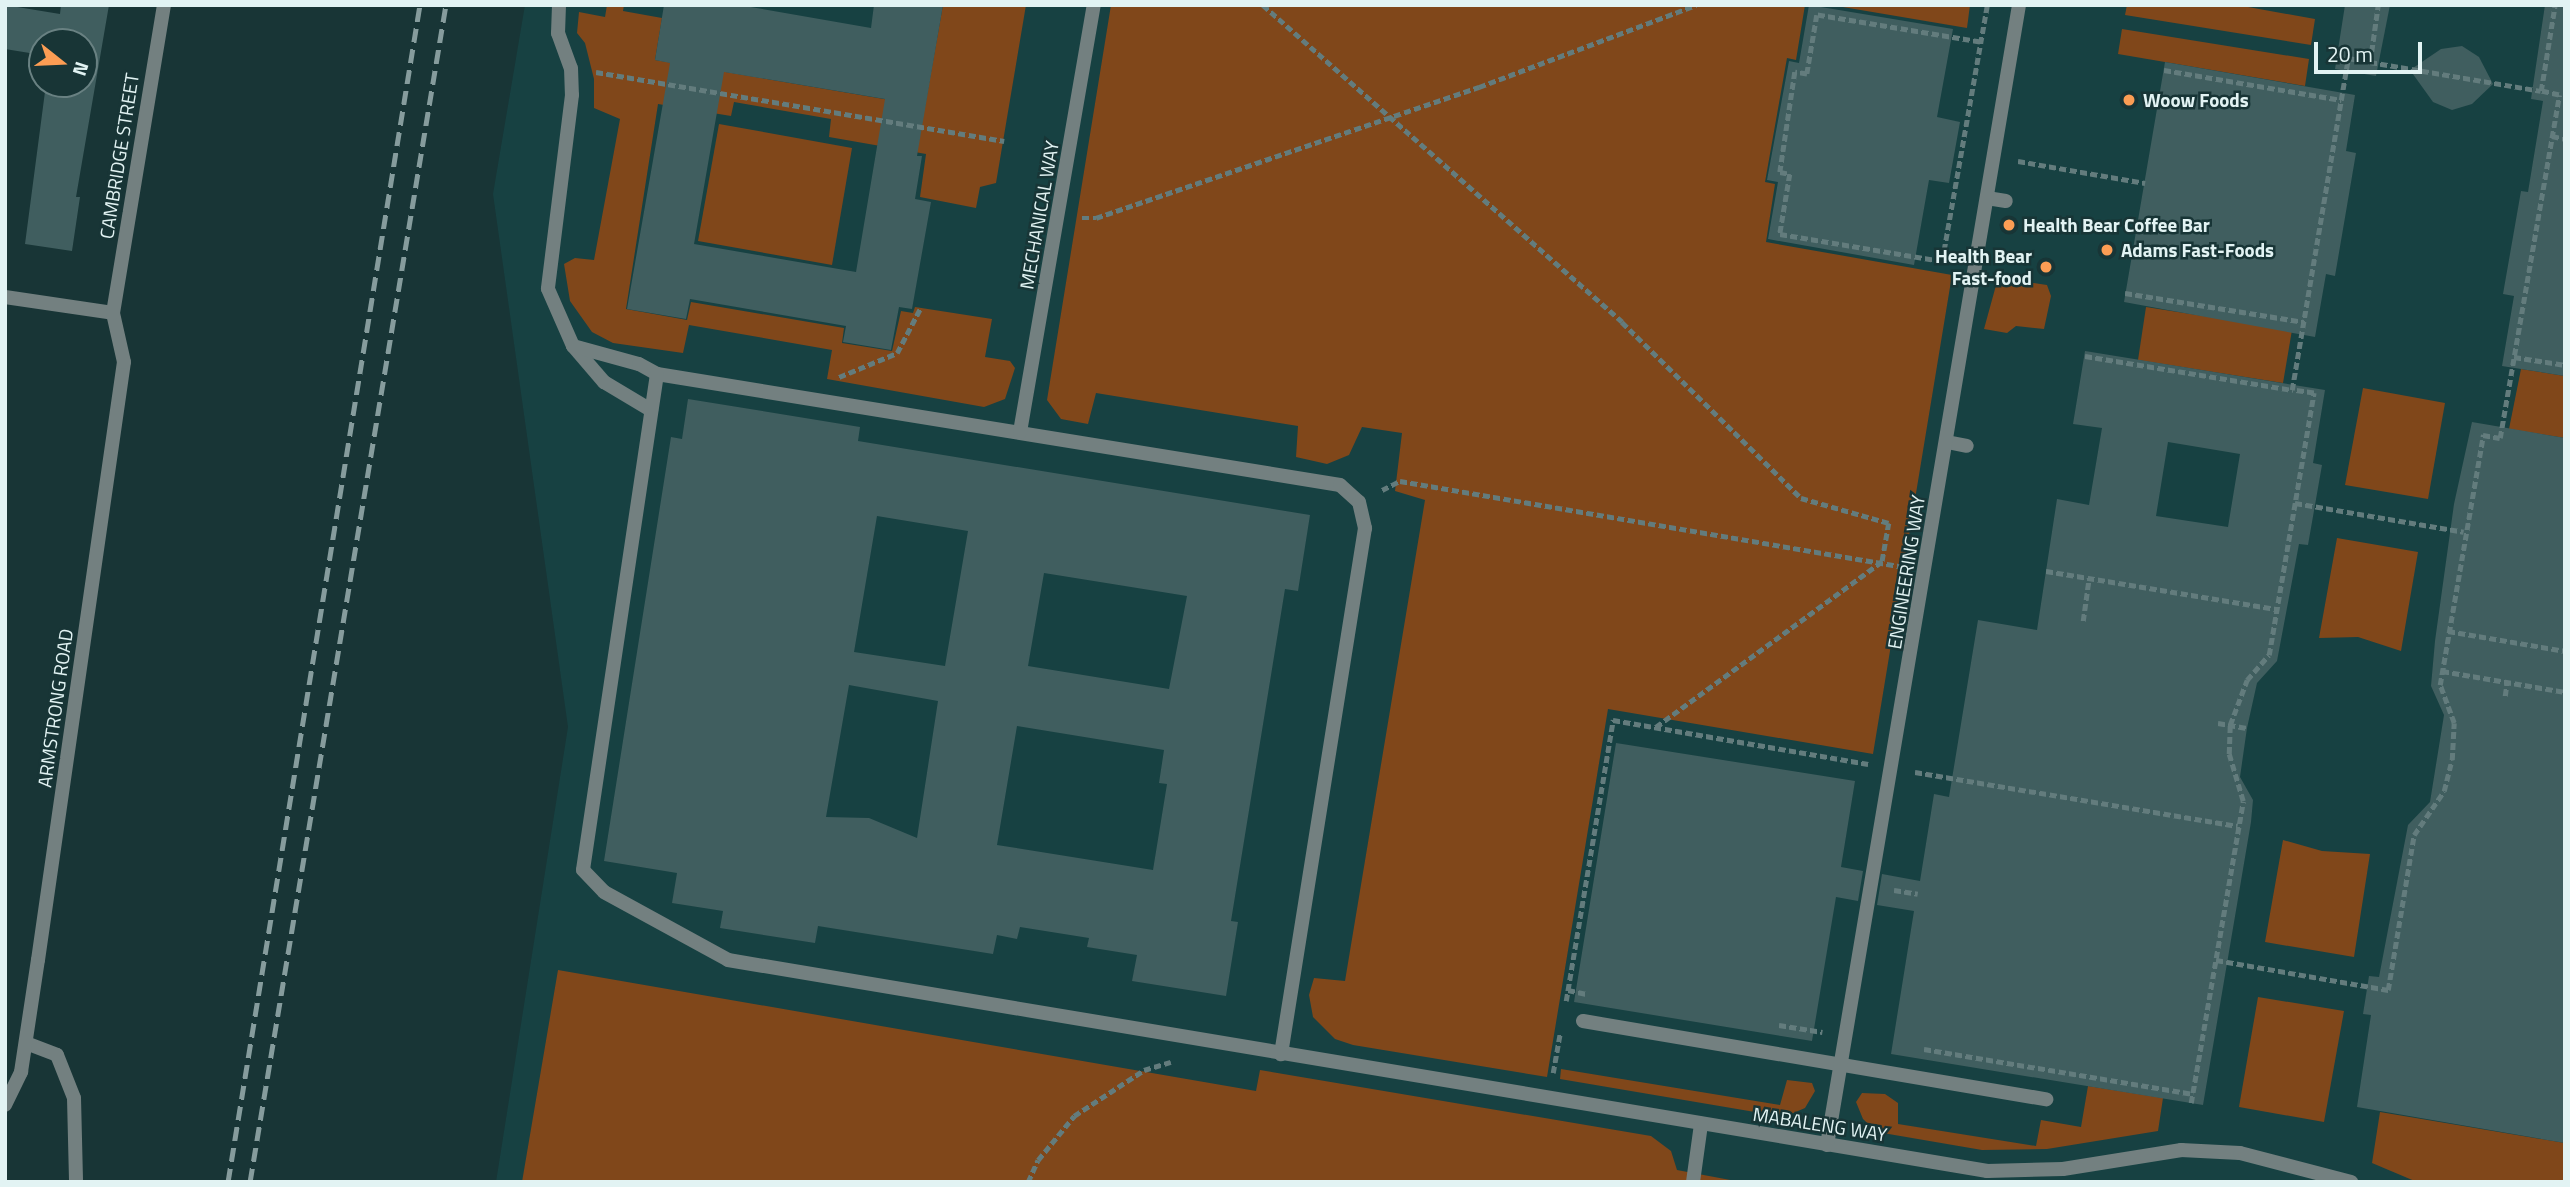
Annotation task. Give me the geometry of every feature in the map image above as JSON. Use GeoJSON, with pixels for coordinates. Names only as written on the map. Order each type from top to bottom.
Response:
{"type":"FeatureCollection","features":[{"type":"Feature","properties":{"kind":"street","name":"CAMBRIDGE STREET"},"geometry":{"type":"LineString","coordinates":[[113,313],[164,5]]}},
{"type":"Feature","properties":{"kind":"street"},"geometry":{"type":"LineString","coordinates":[[559,5],[558,33],[571,68],[572,95],[547,267],[553,308],[573,346],[610,387],[651,410]]}},
{"type":"Feature","properties":{"kind":"street","name":"MECHANICAL WAY"},"geometry":{"type":"LineString","coordinates":[[1020,432],[1094,5]]}},
{"type":"Feature","properties":{"kind":"street","name":"ENGINEERING WAY"},"geometry":{"type":"LineString","coordinates":[[1827,1145],[1894,768],[2019,5]]}},
{"type":"Feature","properties":{"kind":"street"},"geometry":{"type":"LineString","coordinates":[[1987,198],[2006,201]]}},
{"type":"Feature","properties":{"kind":"street"},"geometry":{"type":"LineString","coordinates":[[5,298],[113,313]]}},
{"type":"Feature","properties":{"kind":"street","name":"ARMSTRONG ROAD"},"geometry":{"type":"LineString","coordinates":[[5,1105],[17,1087],[26,1043],[124,362],[113,313]]}},
{"type":"Feature","properties":{"kind":"street"},"geometry":{"type":"LineString","coordinates":[[573,346],[639,364],[657,373],[1340,485],[1359,502],[1365,528],[1281,1054]]}},
{"type":"Feature","properties":{"kind":"street","name":"MABALENG WAY"},"geometry":{"type":"LineString","coordinates":[[657,373],[583,853],[583,870],[591,881],[728,960],[1987,1171],[2063,1169],[2181,1150],[2240,1153],[2351,1182]]}},
{"type":"Feature","properties":{"kind":"street"},"geometry":{"type":"LineString","coordinates":[[1947,442],[1967,446]]}},
{"type":"Feature","properties":{"kind":"street"},"geometry":{"type":"LineString","coordinates":[[1583,1021],[2046,1099]]}},
{"type":"Feature","properties":{"kind":"street"},"geometry":{"type":"LineString","coordinates":[[26,1043],[57,1055],[74,1098],[76,1182]]}},
{"type":"Feature","properties":{"kind":"street"},"geometry":{"type":"LineString","coordinates":[[1693,1182],[1701,1124]]}},
{"type":"Feature","properties":{"kind":"path"},"geometry":{"type":"LineString","coordinates":[[1263,5],[1622,322],[1801,498],[1889,523],[1882,562],[1656,728]]}},
{"type":"Feature","properties":{"kind":"path"},"geometry":{"type":"LineString","coordinates":[[1058,217],[1096,218],[1388,117],[1696,5]]}},
{"type":"Feature","properties":{"kind":"path"},"geometry":{"type":"LineString","coordinates":[[1980,42],[1817,15],[1807,74],[1795,72],[1780,172],[1790,174],[1780,234],[1942,261],[1987,5]]}},
{"type":"Feature","properties":{"kind":"path"},"geometry":{"type":"LineString","coordinates":[[2370,62],[2378,5]]}},
{"type":"Feature","properties":{"kind":"path"},"geometry":{"type":"LineString","coordinates":[[2541,92],[2555,5]]}},
{"type":"Feature","properties":{"kind":"path"},"geometry":{"type":"LineString","coordinates":[[2216,960],[2388,990],[2414,835],[2444,791],[2452,760],[2454,723],[2440,685],[2464,532],[2483,435],[2500,438],[2552,136],[2562,95],[2337,56]]}},
{"type":"Feature","properties":{"kind":"path"},"geometry":{"type":"LineString","coordinates":[[2292,390],[2348,58]]}},
{"type":"Feature","properties":{"kind":"path"},"geometry":{"type":"LineString","coordinates":[[571,68],[1004,141]]}},
{"type":"Feature","properties":{"kind":"path"},"geometry":{"type":"LineString","coordinates":[[2164,70],[2341,100]]}},
{"type":"Feature","properties":{"kind":"path"},"geometry":{"type":"LineString","coordinates":[[2552,136],[2565,139]]}},
{"type":"Feature","properties":{"kind":"path"},"geometry":{"type":"LineString","coordinates":[[1955,150],[1969,152]]}},
{"type":"Feature","properties":{"kind":"path"},"geometry":{"type":"LineString","coordinates":[[2009,159],[2145,183]]}},
{"type":"Feature","properties":{"kind":"path"},"geometry":{"type":"LineString","coordinates":[[2125,293],[2304,323]]}},
{"type":"Feature","properties":{"kind":"path"},"geometry":{"type":"LineString","coordinates":[[790,395],[898,353],[920,307]]}},
{"type":"Feature","properties":{"kind":"path"},"geometry":{"type":"LineString","coordinates":[[2085,356],[2314,393],[2269,655],[2239,695],[2230,725],[2229,754],[2243,801],[2192,1103]]}},
{"type":"Feature","properties":{"kind":"path"},"geometry":{"type":"LineString","coordinates":[[2514,357],[2565,365]]}},
{"type":"Feature","properties":{"kind":"path"},"geometry":{"type":"LineString","coordinates":[[1359,502],[1400,481],[1926,570]]}},
{"type":"Feature","properties":{"kind":"path"},"geometry":{"type":"LineString","coordinates":[[2295,503],[2464,532]]}},
{"type":"Feature","properties":{"kind":"path"},"geometry":{"type":"LineString","coordinates":[[2046,571],[2276,609]]}},
{"type":"Feature","properties":{"kind":"path"},"geometry":{"type":"LineString","coordinates":[[2083,621],[2090,578]]}},
{"type":"Feature","properties":{"kind":"path"},"geometry":{"type":"LineString","coordinates":[[2448,631],[2565,651]]}},
{"type":"Feature","properties":{"kind":"path"},"geometry":{"type":"LineString","coordinates":[[2442,671],[2565,692]]}},
{"type":"Feature","properties":{"kind":"path"},"geometry":{"type":"LineString","coordinates":[[2505,696],[2507,682]]}},
{"type":"Feature","properties":{"kind":"path"},"geometry":{"type":"LineString","coordinates":[[1565,1003],[1613,720],[2238,827]]}},
{"type":"Feature","properties":{"kind":"path"},"geometry":{"type":"LineString","coordinates":[[2218,723],[2247,728]]}},
{"type":"Feature","properties":{"kind":"path"},"geometry":{"type":"LineString","coordinates":[[1568,990],[1576,992]]}},
{"type":"Feature","properties":{"kind":"path"},"geometry":{"type":"LineString","coordinates":[[1549,1099],[1561,1030]]}},
{"type":"Feature","properties":{"kind":"path"},"geometry":{"type":"LineString","coordinates":[[1920,1049],[2193,1094]]}},
{"type":"Feature","properties":{"kind":"path"},"geometry":{"type":"LineString","coordinates":[[1028,1182],[1038,1160],[1074,1116],[1144,1070],[1179,1059]]}},
{"type":"Feature","properties":{"kind":"shaded area"},"geometry":{"type":"Polygon","coordinates":[[[525,5],[2565,5],[2565,1182],[496,1182],[568,727],[493,194],[525,5]]]}},
{"type":"Feature","properties":{"kind":"shaded area"},"geometry":{"type":"Polygon","coordinates":[[[607,5],[624,5],[623,11],[662,18],[655,60],[925,106],[943,5],[1026,5],[996,183],[980,187],[976,208],[920,197],[926,154],[829,137],[831,119],[734,102],[731,116],[658,104],[626,309],[687,320],[691,302],[844,328],[842,343],[892,351],[901,311],[913,313],[915,307],[992,319],[985,357],[1010,361],[1015,368],[1005,399],[984,407],[827,379],[832,350],[689,325],[683,353],[613,343],[592,332],[570,301],[564,264],[575,258],[594,260],[620,119],[594,108],[594,79],[585,43],[577,33],[579,12],[605,17],[607,5]]]}},
{"type":"Feature","properties":{"kind":"shaded area"},"geometry":{"type":"Polygon","coordinates":[[[1111,5],[1805,5],[1796,60],[1787,58],[1765,182],[1775,184],[1766,242],[1952,275],[1873,754],[1608,709],[1547,1077],[1353,1045],[1335,1039],[1313,1017],[1309,995],[1314,978],[1345,981],[1425,500],[1395,491],[1402,433],[1362,427],[1349,455],[1327,464],[1296,457],[1298,426],[1096,393],[1088,424],[1061,419],[1047,400],[1111,5]]]}},
{"type":"Feature","properties":{"kind":"shaded area"},"geometry":{"type":"Polygon","coordinates":[[[1831,5],[1970,5],[1967,28],[1831,5]]]}},
{"type":"Feature","properties":{"kind":"shaded area"},"geometry":{"type":"Polygon","coordinates":[[[2127,5],[2237,5],[2315,19],[2311,45],[2125,15],[2127,5]]]}},
{"type":"Feature","properties":{"kind":"shaded area"},"geometry":{"type":"Polygon","coordinates":[[[2122,29],[2309,59],[2305,86],[2118,54],[2122,29]]]}},
{"type":"Feature","properties":{"kind":"shaded area"},"geometry":{"type":"Polygon","coordinates":[[[719,124],[852,148],[832,265],[698,241],[719,124]]]}},
{"type":"Feature","properties":{"kind":"shaded area"},"geometry":{"type":"Polygon","coordinates":[[[1998,278],[2047,285],[2051,296],[2044,329],[2016,326],[2007,333],[1984,329],[1998,278]]]}},
{"type":"Feature","properties":{"kind":"shaded area"},"geometry":{"type":"Polygon","coordinates":[[[2146,307],[2292,330],[2283,383],[2138,360],[2146,307]]]}},
{"type":"Feature","properties":{"kind":"shaded area"},"geometry":{"type":"Polygon","coordinates":[[[2521,369],[2565,376],[2565,438],[2509,429],[2521,369]]]}},
{"type":"Feature","properties":{"kind":"shaded area"},"geometry":{"type":"Polygon","coordinates":[[[2363,388],[2445,403],[2428,499],[2345,485],[2363,388]]]}},
{"type":"Feature","properties":{"kind":"shaded area"},"geometry":{"type":"Polygon","coordinates":[[[2337,538],[2418,552],[2401,651],[2358,637],[2319,638],[2337,538]]]}},
{"type":"Feature","properties":{"kind":"shaded area"},"geometry":{"type":"Polygon","coordinates":[[[2283,840],[2322,851],[2370,854],[2354,957],[2265,942],[2283,840]]]}},
{"type":"Feature","properties":{"kind":"shaded area"},"geometry":{"type":"Polygon","coordinates":[[[558,970],[1256,1091],[1260,1070],[1651,1136],[1671,1151],[1677,1170],[1741,1182],[522,1182],[558,970]]]}},
{"type":"Feature","properties":{"kind":"shaded area"},"geometry":{"type":"Polygon","coordinates":[[[2258,997],[2344,1011],[2324,1122],[2239,1107],[2258,997]]]}},
{"type":"Feature","properties":{"kind":"shaded area"},"geometry":{"type":"Polygon","coordinates":[[[1561,1069],[1780,1105],[1787,1080],[1812,1083],[1815,1091],[1805,1108],[1784,1117],[1560,1079],[1561,1069]]]}},
{"type":"Feature","properties":{"kind":"shaded area"},"geometry":{"type":"Polygon","coordinates":[[[2088,1086],[2163,1098],[2158,1131],[2047,1149],[1982,1150],[1877,1132],[1863,1119],[1856,1102],[1862,1093],[1885,1094],[1898,1103],[1898,1124],[2036,1146],[2041,1120],[2081,1127],[2088,1086]]]}},
{"type":"Feature","properties":{"kind":"shaded area"},"geometry":{"type":"Polygon","coordinates":[[[2380,1112],[2565,1143],[2565,1182],[2417,1182],[2372,1163],[2380,1112]]]}},
{"type":"Feature","properties":{"kind":"building"},"geometry":{"type":"Polygon","coordinates":[[[5,5],[60,14],[61,5],[109,5],[98,69],[98,28],[28,28],[28,53],[5,49],[5,5]]]}},
{"type":"Feature","properties":{"kind":"building"},"geometry":{"type":"Polygon","coordinates":[[[664,5],[739,5],[871,28],[874,5],[943,5],[917,156],[922,156],[915,199],[931,202],[912,309],[899,307],[891,350],[843,342],[846,326],[690,299],[686,319],[627,309],[670,63],[655,60],[664,5]],[[724,72],[694,244],[856,272],[885,99],[724,72]]]}},
{"type":"Feature","properties":{"kind":"building"},"geometry":{"type":"Polygon","coordinates":[[[1809,5],[1953,29],[1937,117],[1960,122],[1949,183],[1929,180],[1914,265],[1768,239],[1778,182],[1767,180],[1789,61],[1799,63],[1809,5]]]}},
{"type":"Feature","properties":{"kind":"building"},"geometry":{"type":"Polygon","coordinates":[[[2345,5],[2390,5],[2376,76],[2335,69],[2345,5]]]}},
{"type":"Feature","properties":{"kind":"building"},"geometry":{"type":"Polygon","coordinates":[[[2545,5],[2565,5],[2565,376],[2502,366],[2514,296],[2503,294],[2521,191],[2528,192],[2543,101],[2531,99],[2545,5]]]}},
{"type":"Feature","properties":{"kind":"building"},"geometry":{"type":"Polygon","coordinates":[[[2462,46],[2479,57],[2493,84],[2472,104],[2452,110],[2433,102],[2410,70],[2441,49],[2462,46]]]}},
{"type":"Feature","properties":{"kind":"building"},"geometry":{"type":"Polygon","coordinates":[[[2165,62],[2355,95],[2346,151],[2356,153],[2335,276],[2326,274],[2315,337],[2124,302],[2165,62]]]}},
{"type":"Feature","properties":{"kind":"building"},"geometry":{"type":"Polygon","coordinates":[[[44,98],[93,98],[76,197],[80,197],[72,251],[25,244],[44,98]]]}},
{"type":"Feature","properties":{"kind":"building"},"geometry":{"type":"Polygon","coordinates":[[[2085,351],[2325,390],[2313,463],[2322,465],[2308,545],[2299,544],[2277,661],[2257,683],[2247,728],[2240,777],[2253,800],[2251,822],[2203,1105],[1891,1054],[1914,911],[1877,905],[1882,874],[1920,881],[1934,794],[1949,797],[1978,620],[2037,630],[2057,499],[2089,505],[2102,428],[2073,424],[2085,351]],[[2168,442],[2156,516],[2228,527],[2240,454],[2168,442]]]}},
{"type":"Feature","properties":{"kind":"building"},"geometry":{"type":"Polygon","coordinates":[[[688,399],[860,427],[858,441],[1310,515],[1298,591],[1285,589],[1231,921],[1238,922],[1226,996],[1132,981],[1137,955],[1087,947],[1089,938],[1020,927],[1017,939],[997,935],[993,954],[818,926],[815,943],[720,928],[723,911],[672,903],[677,873],[604,861],[671,437],[682,439],[688,399]],[[877,516],[854,652],[945,666],[968,531],[877,516]],[[1044,573],[1028,666],[1169,689],[1187,596],[1044,573]],[[849,685],[826,817],[869,818],[917,838],[938,701],[849,685]],[[1017,726],[997,845],[1153,870],[1167,784],[1159,783],[1164,750],[1017,726]]]}},
{"type":"Feature","properties":{"kind":"building"},"geometry":{"type":"Polygon","coordinates":[[[2472,422],[2565,438],[2565,1143],[2357,1107],[2371,1015],[2363,1014],[2369,976],[2379,977],[2408,825],[2430,802],[2444,715],[2431,686],[2435,641],[2454,504],[2472,422]]]}},
{"type":"Feature","properties":{"kind":"building"},"geometry":{"type":"Polygon","coordinates":[[[1616,743],[1855,781],[1841,867],[1863,871],[1858,901],[1836,897],[1812,1041],[1574,1002],[1616,743]]]}},
{"type":"Feature","properties":{"kind":"railway"},"geometry":{"type":"LineString","coordinates":[[228,1182],[420,5]]}},
{"type":"Feature","properties":{"kind":"railway"},"geometry":{"type":"LineString","coordinates":[[250,1182],[446,5]]}},
{"type":"Feature","properties":{"kind":"place","name":"Woow Foods"},"geometry":{"type":"Point","coordinates":[2129,100]}},
{"type":"Feature","properties":{"kind":"place","name":"Health Bear Coffee Bar"},"geometry":{"type":"Point","coordinates":[2009,225]}},
{"type":"Feature","properties":{"kind":"place","name":"Adams Fast-Foods"},"geometry":{"type":"Point","coordinates":[2107,250]}},
{"type":"Feature","properties":{"kind":"place","name":"Health Bear Fast-food"},"geometry":{"type":"Point","coordinates":[2046,267]}}]}
